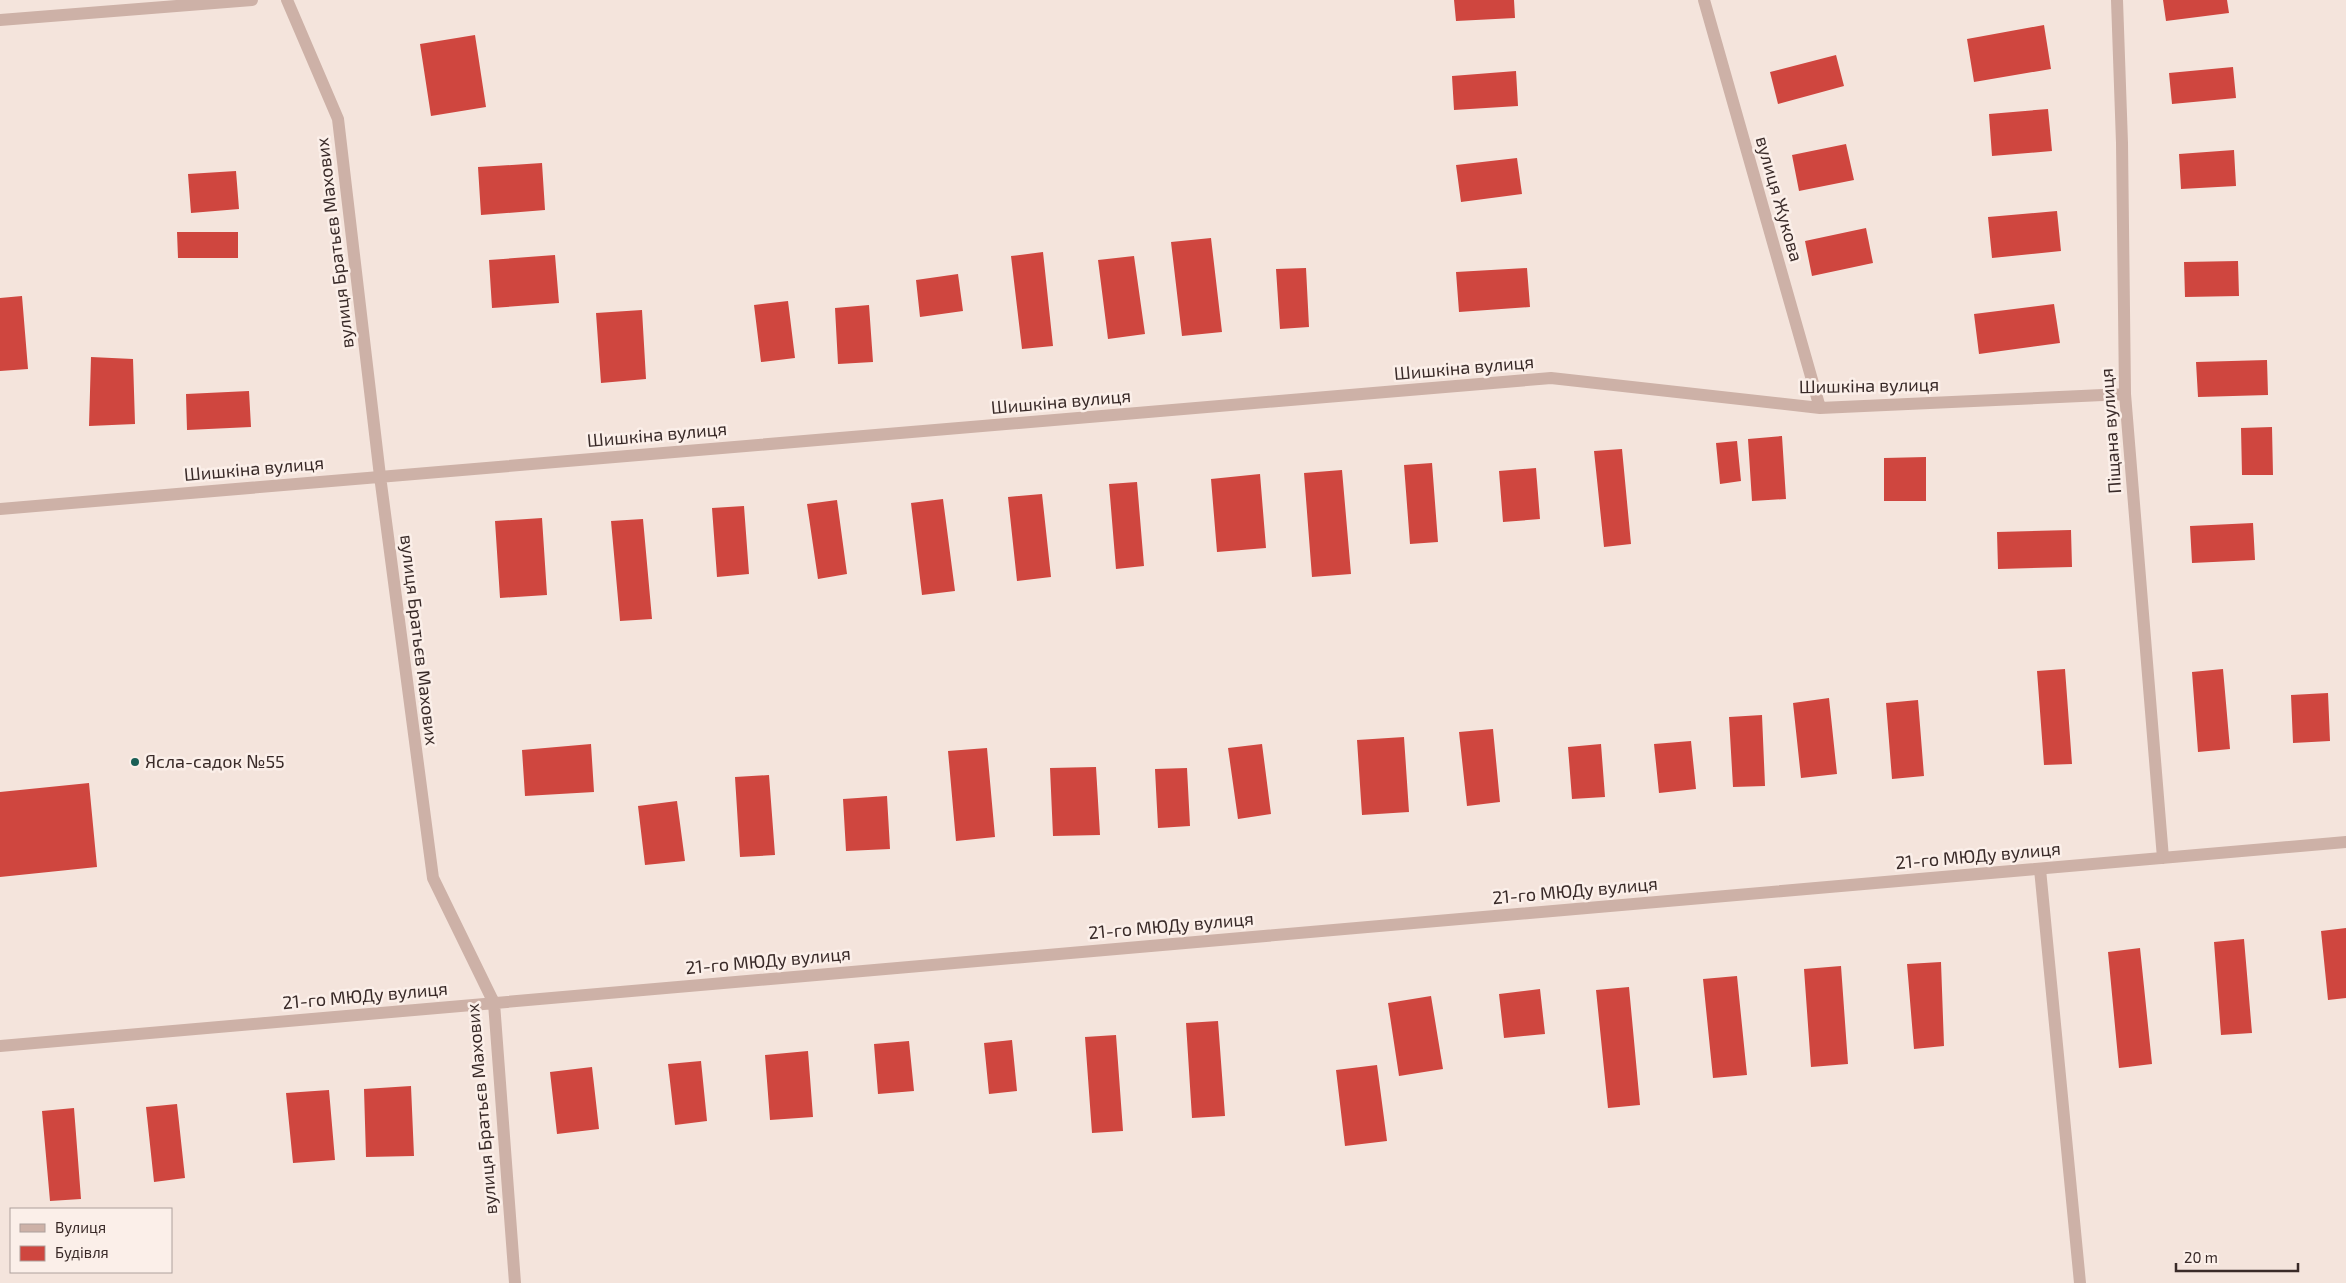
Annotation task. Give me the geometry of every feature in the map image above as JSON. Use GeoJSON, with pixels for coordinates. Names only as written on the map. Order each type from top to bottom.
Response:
{"type":"FeatureCollection","features":[{"type":"Feature","properties":{"kind":"street"},"geometry":{"type":"LineString","coordinates":[[0,20],[252,0]]}},
{"type":"Feature","properties":{"kind":"street","name":"вулиця Братьєв Махових"},"geometry":{"type":"LineString","coordinates":[[287,0],[338,119],[380,476],[433,878],[494,1003],[515,1283]]}},
{"type":"Feature","properties":{"kind":"street","name":"вулиця Жукова"},"geometry":{"type":"LineString","coordinates":[[1704,0],[1820,408]]}},
{"type":"Feature","properties":{"kind":"street","name":"Піщана вулиця"},"geometry":{"type":"LineString","coordinates":[[2117,0],[2122,143],[2124,394],[2163,858]]}},
{"type":"Feature","properties":{"kind":"street","name":"Шишкіна вулиця"},"geometry":{"type":"LineString","coordinates":[[0,509],[1551,378],[1820,408],[2124,394]]}},
{"type":"Feature","properties":{"kind":"street","name":"21-го МЮДу вулиця"},"geometry":{"type":"LineString","coordinates":[[0,1046],[2346,842]]}},
{"type":"Feature","properties":{"kind":"street"},"geometry":{"type":"LineString","coordinates":[[2040,869],[2080,1283]]}},
{"type":"Feature","properties":{"kind":"building"},"geometry":{"type":"Polygon","coordinates":[[[1454,0],[1514,0],[1515,18],[1456,21],[1454,0]]]}},
{"type":"Feature","properties":{"kind":"building"},"geometry":{"type":"Polygon","coordinates":[[[2163,0],[2227,0],[2229,13],[2166,21],[2163,0]]]}},
{"type":"Feature","properties":{"kind":"building"},"geometry":{"type":"Polygon","coordinates":[[[2044,25],[2051,69],[1974,82],[1967,39],[2044,25]]]}},
{"type":"Feature","properties":{"kind":"building"},"geometry":{"type":"Polygon","coordinates":[[[475,35],[486,107],[431,116],[420,44],[475,35]]]}},
{"type":"Feature","properties":{"kind":"building"},"geometry":{"type":"Polygon","coordinates":[[[1836,55],[1844,86],[1778,104],[1770,72],[1836,55]]]}},
{"type":"Feature","properties":{"kind":"building"},"geometry":{"type":"Polygon","coordinates":[[[2233,67],[2236,98],[2172,104],[2169,73],[2233,67]]]}},
{"type":"Feature","properties":{"kind":"building"},"geometry":{"type":"Polygon","coordinates":[[[1516,71],[1518,106],[1454,110],[1452,76],[1516,71]]]}},
{"type":"Feature","properties":{"kind":"building"},"geometry":{"type":"Polygon","coordinates":[[[2048,109],[2052,151],[1992,156],[1989,114],[2048,109]]]}},
{"type":"Feature","properties":{"kind":"building"},"geometry":{"type":"Polygon","coordinates":[[[1846,144],[1854,180],[1799,191],[1792,155],[1846,144]]]}},
{"type":"Feature","properties":{"kind":"building"},"geometry":{"type":"Polygon","coordinates":[[[2234,150],[2236,186],[2181,189],[2179,154],[2234,150]]]}},
{"type":"Feature","properties":{"kind":"building"},"geometry":{"type":"Polygon","coordinates":[[[1517,158],[1522,194],[1461,202],[1456,165],[1517,158]]]}},
{"type":"Feature","properties":{"kind":"building"},"geometry":{"type":"Polygon","coordinates":[[[542,163],[545,210],[481,215],[478,167],[542,163]]]}},
{"type":"Feature","properties":{"kind":"building"},"geometry":{"type":"Polygon","coordinates":[[[236,171],[239,209],[191,213],[188,174],[236,171]]]}},
{"type":"Feature","properties":{"kind":"building"},"geometry":{"type":"Polygon","coordinates":[[[2057,211],[2061,251],[1992,258],[1988,217],[2057,211]]]}},
{"type":"Feature","properties":{"kind":"building"},"geometry":{"type":"Polygon","coordinates":[[[1866,228],[1873,263],[1812,276],[1805,241],[1866,228]]]}},
{"type":"Feature","properties":{"kind":"building"},"geometry":{"type":"Polygon","coordinates":[[[177,232],[238,232],[238,258],[178,258],[177,232]]]}},
{"type":"Feature","properties":{"kind":"building"},"geometry":{"type":"Polygon","coordinates":[[[1211,238],[1222,332],[1182,336],[1171,242],[1211,238]]]}},
{"type":"Feature","properties":{"kind":"building"},"geometry":{"type":"Polygon","coordinates":[[[1043,252],[1053,346],[1022,349],[1011,256],[1043,252]]]}},
{"type":"Feature","properties":{"kind":"building"},"geometry":{"type":"Polygon","coordinates":[[[555,255],[559,303],[492,308],[489,260],[555,255]]]}},
{"type":"Feature","properties":{"kind":"building"},"geometry":{"type":"Polygon","coordinates":[[[1134,256],[1145,334],[1108,339],[1098,260],[1134,256]]]}},
{"type":"Feature","properties":{"kind":"building"},"geometry":{"type":"Polygon","coordinates":[[[2238,261],[2239,296],[2185,297],[2184,262],[2238,261]]]}},
{"type":"Feature","properties":{"kind":"building"},"geometry":{"type":"Polygon","coordinates":[[[1306,268],[1309,327],[1280,329],[1276,269],[1306,268]]]}},
{"type":"Feature","properties":{"kind":"building"},"geometry":{"type":"Polygon","coordinates":[[[1527,268],[1530,307],[1459,312],[1456,272],[1527,268]]]}},
{"type":"Feature","properties":{"kind":"building"},"geometry":{"type":"Polygon","coordinates":[[[958,274],[963,311],[920,317],[916,280],[958,274]]]}},
{"type":"Feature","properties":{"kind":"building"},"geometry":{"type":"Polygon","coordinates":[[[22,296],[28,369],[0,371],[0,298],[22,296]]]}},
{"type":"Feature","properties":{"kind":"building"},"geometry":{"type":"Polygon","coordinates":[[[788,301],[795,358],[761,362],[754,305],[788,301]]]}},
{"type":"Feature","properties":{"kind":"building"},"geometry":{"type":"Polygon","coordinates":[[[2054,304],[2060,343],[1979,354],[1974,314],[2054,304]]]}},
{"type":"Feature","properties":{"kind":"building"},"geometry":{"type":"Polygon","coordinates":[[[869,305],[873,362],[838,364],[835,308],[869,305]]]}},
{"type":"Feature","properties":{"kind":"building"},"geometry":{"type":"Polygon","coordinates":[[[642,310],[646,379],[601,383],[596,313],[642,310]]]}},
{"type":"Feature","properties":{"kind":"building"},"geometry":{"type":"Polygon","coordinates":[[[91,357],[133,359],[135,424],[89,426],[91,357]]]}},
{"type":"Feature","properties":{"kind":"building"},"geometry":{"type":"Polygon","coordinates":[[[2267,360],[2268,395],[2198,397],[2196,362],[2267,360]]]}},
{"type":"Feature","properties":{"kind":"building"},"geometry":{"type":"Polygon","coordinates":[[[249,391],[251,427],[187,430],[186,394],[249,391]]]}},
{"type":"Feature","properties":{"kind":"building"},"geometry":{"type":"Polygon","coordinates":[[[2272,427],[2273,475],[2242,475],[2241,428],[2272,427]]]}},
{"type":"Feature","properties":{"kind":"building"},"geometry":{"type":"Polygon","coordinates":[[[1782,436],[1786,499],[1752,501],[1748,439],[1782,436]]]}},
{"type":"Feature","properties":{"kind":"building"},"geometry":{"type":"Polygon","coordinates":[[[1737,441],[1741,481],[1720,484],[1716,443],[1737,441]]]}},
{"type":"Feature","properties":{"kind":"building"},"geometry":{"type":"Polygon","coordinates":[[[1622,449],[1631,544],[1604,547],[1594,451],[1622,449]]]}},
{"type":"Feature","properties":{"kind":"building"},"geometry":{"type":"Polygon","coordinates":[[[1926,457],[1926,501],[1884,501],[1884,458],[1926,457]]]}},
{"type":"Feature","properties":{"kind":"building"},"geometry":{"type":"Polygon","coordinates":[[[1432,463],[1438,542],[1410,544],[1404,465],[1432,463]]]}},
{"type":"Feature","properties":{"kind":"building"},"geometry":{"type":"Polygon","coordinates":[[[1536,468],[1540,519],[1503,522],[1499,471],[1536,468]]]}},
{"type":"Feature","properties":{"kind":"building"},"geometry":{"type":"Polygon","coordinates":[[[1342,470],[1351,574],[1312,577],[1304,473],[1342,470]]]}},
{"type":"Feature","properties":{"kind":"building"},"geometry":{"type":"Polygon","coordinates":[[[1260,474],[1266,548],[1217,552],[1211,479],[1260,474]]]}},
{"type":"Feature","properties":{"kind":"building"},"geometry":{"type":"Polygon","coordinates":[[[1137,482],[1144,566],[1116,569],[1109,484],[1137,482]]]}},
{"type":"Feature","properties":{"kind":"building"},"geometry":{"type":"Polygon","coordinates":[[[1042,494],[1051,577],[1017,581],[1008,497],[1042,494]]]}},
{"type":"Feature","properties":{"kind":"building"},"geometry":{"type":"Polygon","coordinates":[[[943,499],[955,591],[922,595],[911,503],[943,499]]]}},
{"type":"Feature","properties":{"kind":"building"},"geometry":{"type":"Polygon","coordinates":[[[837,500],[847,574],[818,579],[807,504],[837,500]]]}},
{"type":"Feature","properties":{"kind":"building"},"geometry":{"type":"Polygon","coordinates":[[[744,506],[749,574],[717,577],[712,508],[744,506]]]}},
{"type":"Feature","properties":{"kind":"building"},"geometry":{"type":"Polygon","coordinates":[[[542,518],[547,595],[500,598],[495,521],[542,518]]]}},
{"type":"Feature","properties":{"kind":"building"},"geometry":{"type":"Polygon","coordinates":[[[643,519],[652,619],[620,621],[611,521],[643,519]]]}},
{"type":"Feature","properties":{"kind":"building"},"geometry":{"type":"Polygon","coordinates":[[[2253,523],[2255,560],[2192,563],[2190,526],[2253,523]]]}},
{"type":"Feature","properties":{"kind":"building"},"geometry":{"type":"Polygon","coordinates":[[[2071,530],[2072,567],[1998,569],[1997,532],[2071,530]]]}},
{"type":"Feature","properties":{"kind":"building"},"geometry":{"type":"Polygon","coordinates":[[[2065,669],[2072,764],[2044,765],[2037,671],[2065,669]]]}},
{"type":"Feature","properties":{"kind":"building"},"geometry":{"type":"Polygon","coordinates":[[[2223,669],[2230,749],[2198,752],[2192,672],[2223,669]]]}},
{"type":"Feature","properties":{"kind":"building"},"geometry":{"type":"Polygon","coordinates":[[[2328,693],[2330,741],[2293,743],[2291,695],[2328,693]]]}},
{"type":"Feature","properties":{"kind":"building"},"geometry":{"type":"Polygon","coordinates":[[[1829,698],[1837,774],[1801,778],[1793,703],[1829,698]]]}},
{"type":"Feature","properties":{"kind":"building"},"geometry":{"type":"Polygon","coordinates":[[[1918,700],[1924,776],[1892,779],[1886,703],[1918,700]]]}},
{"type":"Feature","properties":{"kind":"building"},"geometry":{"type":"Polygon","coordinates":[[[1762,715],[1765,786],[1733,787],[1729,717],[1762,715]]]}},
{"type":"Feature","properties":{"kind":"building"},"geometry":{"type":"Polygon","coordinates":[[[1493,729],[1500,802],[1467,806],[1459,732],[1493,729]]]}},
{"type":"Feature","properties":{"kind":"building"},"geometry":{"type":"Polygon","coordinates":[[[1404,737],[1409,812],[1362,815],[1357,740],[1404,737]]]}},
{"type":"Feature","properties":{"kind":"building"},"geometry":{"type":"Polygon","coordinates":[[[1691,741],[1696,789],[1659,793],[1654,744],[1691,741]]]}},
{"type":"Feature","properties":{"kind":"building"},"geometry":{"type":"Polygon","coordinates":[[[591,744],[594,792],[525,796],[522,750],[591,744]]]}},
{"type":"Feature","properties":{"kind":"building"},"geometry":{"type":"Polygon","coordinates":[[[1262,744],[1271,814],[1238,819],[1228,748],[1262,744]]]}},
{"type":"Feature","properties":{"kind":"building"},"geometry":{"type":"Polygon","coordinates":[[[1601,744],[1605,797],[1572,799],[1568,747],[1601,744]]]}},
{"type":"Feature","properties":{"kind":"building"},"geometry":{"type":"Polygon","coordinates":[[[987,748],[995,837],[956,841],[948,751],[987,748]]]}},
{"type":"Feature","properties":{"kind":"building"},"geometry":{"type":"Polygon","coordinates":[[[1096,767],[1100,835],[1053,836],[1050,768],[1096,767]]]}},
{"type":"Feature","properties":{"kind":"building"},"geometry":{"type":"Polygon","coordinates":[[[1187,768],[1190,826],[1158,828],[1155,769],[1187,768]]]}},
{"type":"Feature","properties":{"kind":"building"},"geometry":{"type":"Polygon","coordinates":[[[769,775],[775,855],[740,857],[735,777],[769,775]]]}},
{"type":"Feature","properties":{"kind":"building"},"geometry":{"type":"Polygon","coordinates":[[[89,783],[97,867],[0,877],[0,792],[89,783]]]}},
{"type":"Feature","properties":{"kind":"building"},"geometry":{"type":"Polygon","coordinates":[[[887,796],[890,849],[846,851],[843,799],[887,796]]]}},
{"type":"Feature","properties":{"kind":"building"},"geometry":{"type":"Polygon","coordinates":[[[677,801],[685,861],[645,865],[638,806],[677,801]]]}},
{"type":"Feature","properties":{"kind":"building"},"geometry":{"type":"Polygon","coordinates":[[[2346,928],[2346,998],[2328,1000],[2321,931],[2346,928]]]}},
{"type":"Feature","properties":{"kind":"building"},"geometry":{"type":"Polygon","coordinates":[[[2244,939],[2252,1033],[2221,1035],[2214,942],[2244,939]]]}},
{"type":"Feature","properties":{"kind":"building"},"geometry":{"type":"Polygon","coordinates":[[[2140,948],[2152,1064],[2119,1068],[2108,952],[2140,948]]]}},
{"type":"Feature","properties":{"kind":"building"},"geometry":{"type":"Polygon","coordinates":[[[1941,962],[1944,1046],[1914,1049],[1907,964],[1941,962]]]}},
{"type":"Feature","properties":{"kind":"building"},"geometry":{"type":"Polygon","coordinates":[[[1841,966],[1848,1064],[1811,1067],[1804,969],[1841,966]]]}},
{"type":"Feature","properties":{"kind":"building"},"geometry":{"type":"Polygon","coordinates":[[[1737,976],[1747,1075],[1713,1078],[1703,979],[1737,976]]]}},
{"type":"Feature","properties":{"kind":"building"},"geometry":{"type":"Polygon","coordinates":[[[1629,987],[1640,1105],[1608,1108],[1596,990],[1629,987]]]}},
{"type":"Feature","properties":{"kind":"building"},"geometry":{"type":"Polygon","coordinates":[[[1540,989],[1545,1034],[1504,1038],[1499,994],[1540,989]]]}},
{"type":"Feature","properties":{"kind":"building"},"geometry":{"type":"Polygon","coordinates":[[[1431,996],[1443,1069],[1399,1076],[1388,1003],[1431,996]]]}},
{"type":"Feature","properties":{"kind":"building"},"geometry":{"type":"Polygon","coordinates":[[[1218,1021],[1225,1116],[1192,1118],[1186,1023],[1218,1021]]]}},
{"type":"Feature","properties":{"kind":"building"},"geometry":{"type":"Polygon","coordinates":[[[1116,1035],[1123,1131],[1092,1133],[1085,1037],[1116,1035]]]}},
{"type":"Feature","properties":{"kind":"building"},"geometry":{"type":"Polygon","coordinates":[[[1012,1040],[1017,1091],[989,1094],[984,1043],[1012,1040]]]}},
{"type":"Feature","properties":{"kind":"building"},"geometry":{"type":"Polygon","coordinates":[[[909,1041],[914,1091],[878,1094],[874,1044],[909,1041]]]}},
{"type":"Feature","properties":{"kind":"building"},"geometry":{"type":"Polygon","coordinates":[[[808,1051],[813,1117],[770,1120],[765,1055],[808,1051]]]}},
{"type":"Feature","properties":{"kind":"building"},"geometry":{"type":"Polygon","coordinates":[[[701,1061],[707,1121],[675,1125],[668,1064],[701,1061]]]}},
{"type":"Feature","properties":{"kind":"building"},"geometry":{"type":"Polygon","coordinates":[[[1377,1065],[1387,1141],[1345,1146],[1336,1070],[1377,1065]]]}},
{"type":"Feature","properties":{"kind":"building"},"geometry":{"type":"Polygon","coordinates":[[[592,1067],[599,1129],[557,1134],[550,1072],[592,1067]]]}},
{"type":"Feature","properties":{"kind":"building"},"geometry":{"type":"Polygon","coordinates":[[[411,1086],[414,1156],[366,1157],[364,1089],[411,1086]]]}},
{"type":"Feature","properties":{"kind":"building"},"geometry":{"type":"Polygon","coordinates":[[[329,1090],[335,1160],[293,1163],[286,1093],[329,1090]]]}},
{"type":"Feature","properties":{"kind":"building"},"geometry":{"type":"Polygon","coordinates":[[[177,1104],[185,1178],[154,1182],[146,1107],[177,1104]]]}},
{"type":"Feature","properties":{"kind":"building"},"geometry":{"type":"Polygon","coordinates":[[[74,1108],[81,1199],[50,1201],[42,1111],[74,1108]]]}},
{"type":"Feature","properties":{"kind":"place","name":"Ясла-садок №55"},"geometry":{"type":"Point","coordinates":[135,762]}}]}
